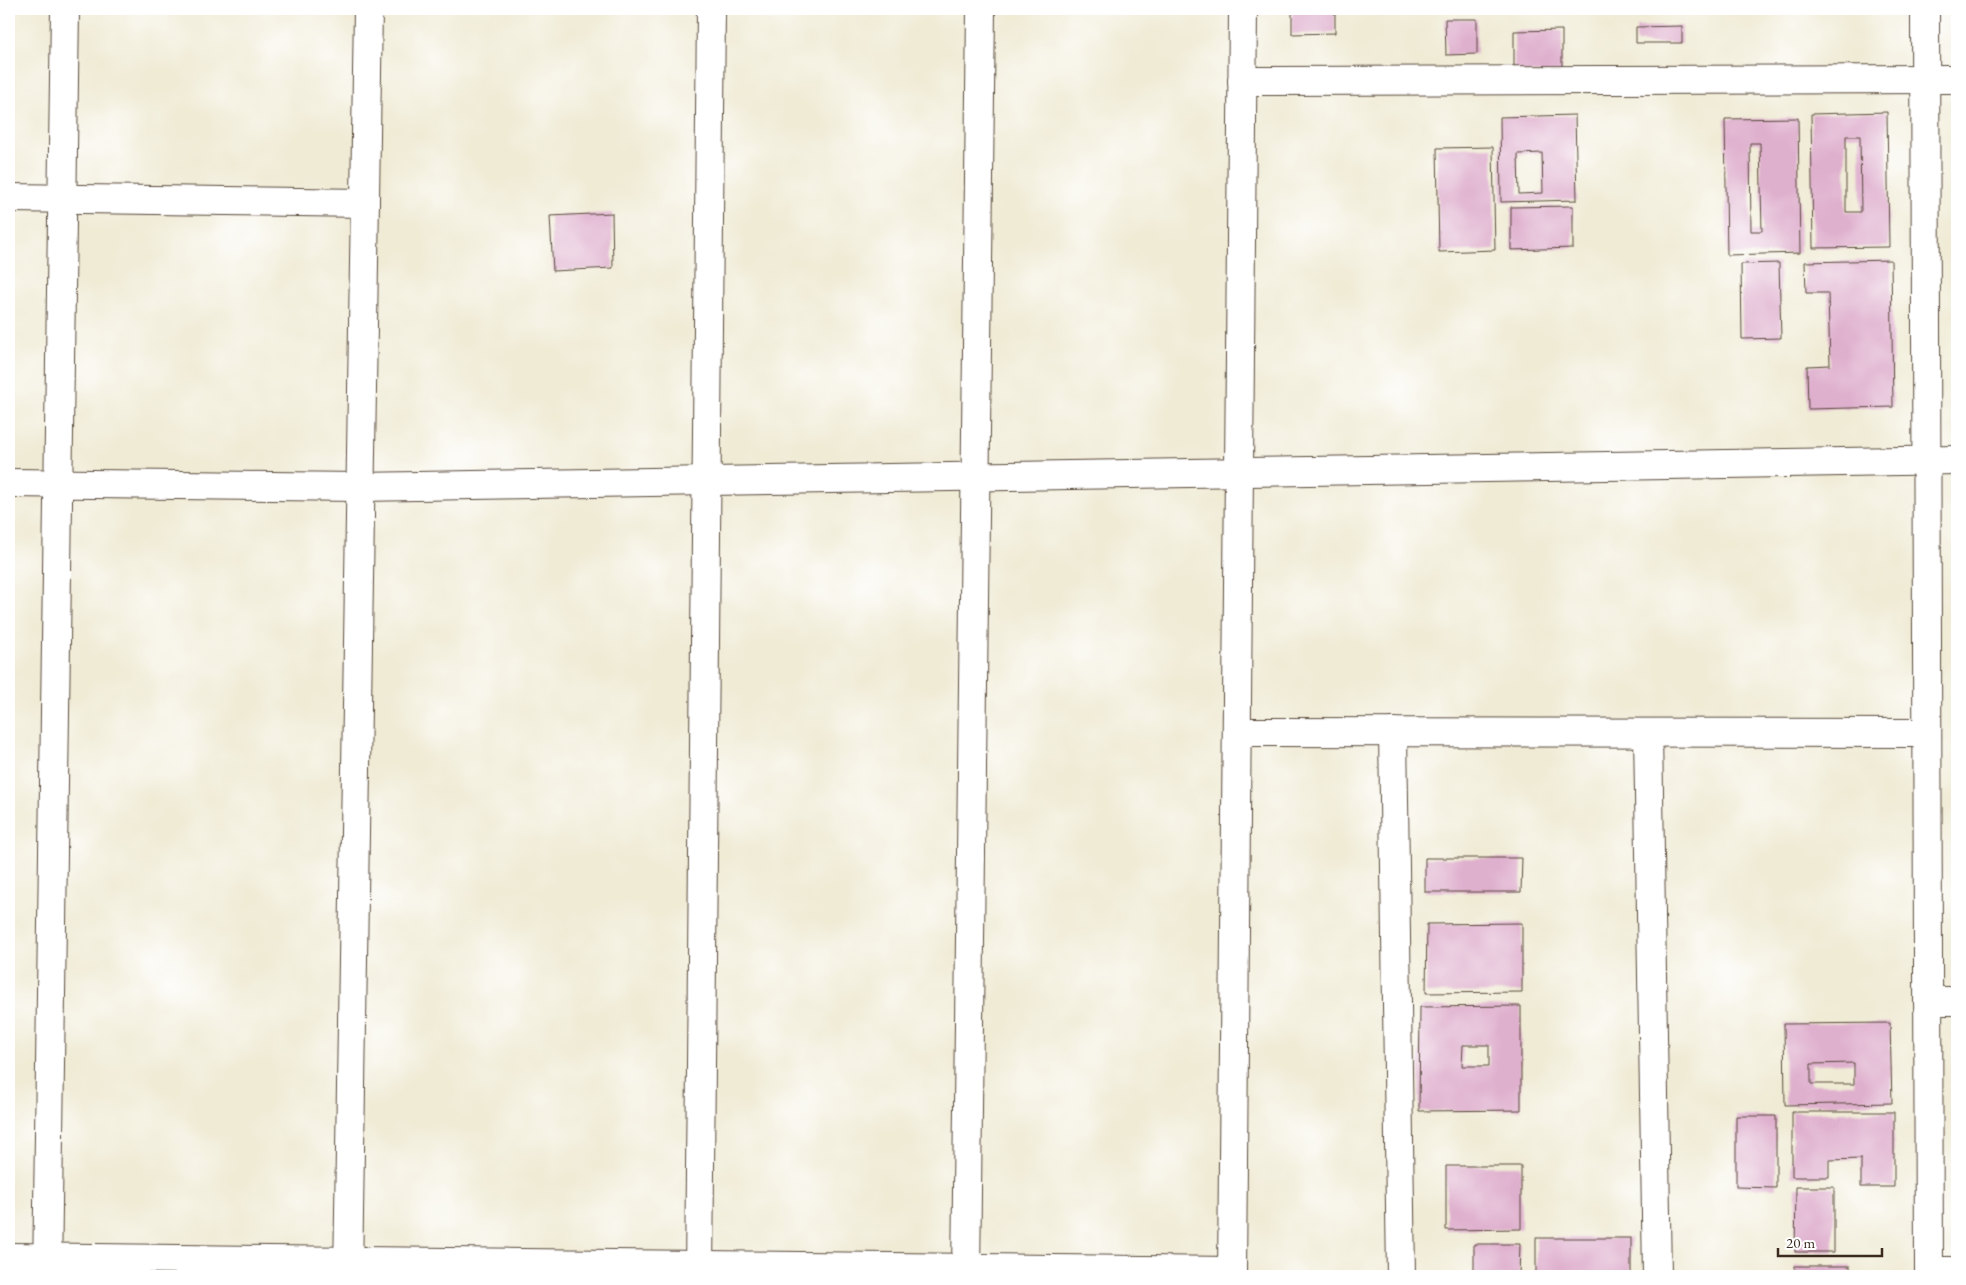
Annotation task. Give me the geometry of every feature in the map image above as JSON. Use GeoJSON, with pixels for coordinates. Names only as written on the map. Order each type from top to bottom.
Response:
{"type":"FeatureCollection","features":[{"type":"Feature","properties":{"kind":"street"},"geometry":{"type":"LineString","coordinates":[[48,1267],[57,483],[65,9]]}},
{"type":"Feature","properties":{"kind":"street"},"geometry":{"type":"LineString","coordinates":[[348,1268],[368,9]]}},
{"type":"Feature","properties":{"kind":"street"},"geometry":{"type":"LineString","coordinates":[[699,1271],[711,9]]}},
{"type":"Feature","properties":{"kind":"street"},"geometry":{"type":"LineString","coordinates":[[966,1272],[981,9]]}},
{"type":"Feature","properties":{"kind":"street"},"geometry":{"type":"LineString","coordinates":[[9,1257],[48,1267],[1232,1274],[1243,9]]}},
{"type":"Feature","properties":{"kind":"street"},"geometry":{"type":"LineString","coordinates":[[1925,9],[1929,1274],[1957,1271]]}},
{"type":"Feature","properties":{"kind":"street"},"geometry":{"type":"LineString","coordinates":[[1242,82],[1957,79]]}},
{"type":"Feature","properties":{"kind":"street"},"geometry":{"type":"LineString","coordinates":[[9,198],[365,203]]}},
{"type":"Feature","properties":{"kind":"street"},"geometry":{"type":"LineString","coordinates":[[9,482],[360,487],[1957,460]]}},
{"type":"Feature","properties":{"kind":"street"},"geometry":{"type":"LineString","coordinates":[[1237,732],[1927,733]]}},
{"type":"Feature","properties":{"kind":"street"},"geometry":{"type":"LineString","coordinates":[[1393,732],[1401,1276]]}},
{"type":"Feature","properties":{"kind":"street"},"geometry":{"type":"LineString","coordinates":[[1648,733],[1657,1276]]}},
{"type":"Feature","properties":{"kind":"street"},"geometry":{"type":"LineString","coordinates":[[1928,1001],[1957,1001]]}},
{"type":"Feature","properties":{"kind":"building"},"geometry":{"type":"Polygon","coordinates":[[[1292,9],[1335,9],[1335,33],[1292,34],[1292,9]]]}},
{"type":"Feature","properties":{"kind":"building"},"geometry":{"type":"Polygon","coordinates":[[[1445,19],[1477,19],[1477,54],[1446,55],[1445,19]]]}},
{"type":"Feature","properties":{"kind":"building"},"geometry":{"type":"Polygon","coordinates":[[[1682,26],[1682,43],[1636,43],[1636,27],[1682,26]]]}},
{"type":"Feature","properties":{"kind":"building"},"geometry":{"type":"Polygon","coordinates":[[[1562,30],[1562,73],[1514,73],[1514,31],[1562,30]]]}},
{"type":"Feature","properties":{"kind":"building"},"geometry":{"type":"Polygon","coordinates":[[[1887,112],[1889,247],[1813,248],[1811,114],[1887,112]],[[1846,136],[1846,212],[1861,212],[1860,136],[1846,136]]]}},
{"type":"Feature","properties":{"kind":"building"},"geometry":{"type":"Polygon","coordinates":[[[1575,115],[1577,200],[1501,202],[1500,117],[1575,115]],[[1542,153],[1518,154],[1519,194],[1543,193],[1542,153]]]}},
{"type":"Feature","properties":{"kind":"building"},"geometry":{"type":"Polygon","coordinates":[[[1798,118],[1800,253],[1727,255],[1725,119],[1798,118]],[[1750,143],[1751,231],[1762,231],[1760,143],[1750,143]]]}},
{"type":"Feature","properties":{"kind":"building"},"geometry":{"type":"Polygon","coordinates":[[[1493,147],[1495,250],[1439,252],[1437,148],[1493,147]]]}},
{"type":"Feature","properties":{"kind":"building"},"geometry":{"type":"Polygon","coordinates":[[[1573,206],[1573,248],[1511,250],[1511,207],[1573,206]]]}},
{"type":"Feature","properties":{"kind":"building"},"geometry":{"type":"Polygon","coordinates":[[[612,213],[613,268],[553,271],[550,216],[612,213]]]}},
{"type":"Feature","properties":{"kind":"building"},"geometry":{"type":"Polygon","coordinates":[[[1891,260],[1893,407],[1808,409],[1807,366],[1830,365],[1828,293],[1806,293],[1805,262],[1891,260]]]}},
{"type":"Feature","properties":{"kind":"building"},"geometry":{"type":"Polygon","coordinates":[[[1779,263],[1781,338],[1742,339],[1741,264],[1779,263]]]}},
{"type":"Feature","properties":{"kind":"building"},"geometry":{"type":"Polygon","coordinates":[[[1425,858],[1522,858],[1521,892],[1425,892],[1425,858]]]}},
{"type":"Feature","properties":{"kind":"building"},"geometry":{"type":"Polygon","coordinates":[[[1522,923],[1522,992],[1426,993],[1427,924],[1522,923]]]}},
{"type":"Feature","properties":{"kind":"building"},"geometry":{"type":"Polygon","coordinates":[[[1521,1006],[1521,1110],[1419,1111],[1420,1007],[1521,1006]],[[1463,1045],[1462,1066],[1489,1066],[1489,1045],[1463,1045]]]}},
{"type":"Feature","properties":{"kind":"building"},"geometry":{"type":"Polygon","coordinates":[[[1890,1023],[1892,1103],[1785,1105],[1784,1024],[1890,1023]],[[1854,1063],[1811,1064],[1811,1084],[1854,1084],[1854,1063]]]}},
{"type":"Feature","properties":{"kind":"building"},"geometry":{"type":"Polygon","coordinates":[[[1792,1112],[1894,1112],[1894,1187],[1861,1187],[1861,1159],[1829,1160],[1829,1177],[1792,1177],[1792,1112]]]}},
{"type":"Feature","properties":{"kind":"building"},"geometry":{"type":"Polygon","coordinates":[[[1736,1116],[1776,1116],[1776,1188],[1736,1187],[1736,1116]]]}},
{"type":"Feature","properties":{"kind":"building"},"geometry":{"type":"Polygon","coordinates":[[[1446,1166],[1521,1166],[1521,1229],[1446,1230],[1446,1166]]]}},
{"type":"Feature","properties":{"kind":"building"},"geometry":{"type":"Polygon","coordinates":[[[1796,1187],[1834,1187],[1834,1252],[1795,1252],[1796,1187]]]}},
{"type":"Feature","properties":{"kind":"building"},"geometry":{"type":"Polygon","coordinates":[[[1536,1238],[1631,1238],[1631,1276],[1536,1276],[1536,1238]]]}},
{"type":"Feature","properties":{"kind":"building"},"geometry":{"type":"Polygon","coordinates":[[[1474,1244],[1520,1244],[1519,1276],[1474,1276],[1474,1244]]]}},
{"type":"Feature","properties":{"kind":"building"},"geometry":{"type":"Polygon","coordinates":[[[1795,1266],[1850,1266],[1850,1276],[1795,1276],[1795,1266]]]}}]}
